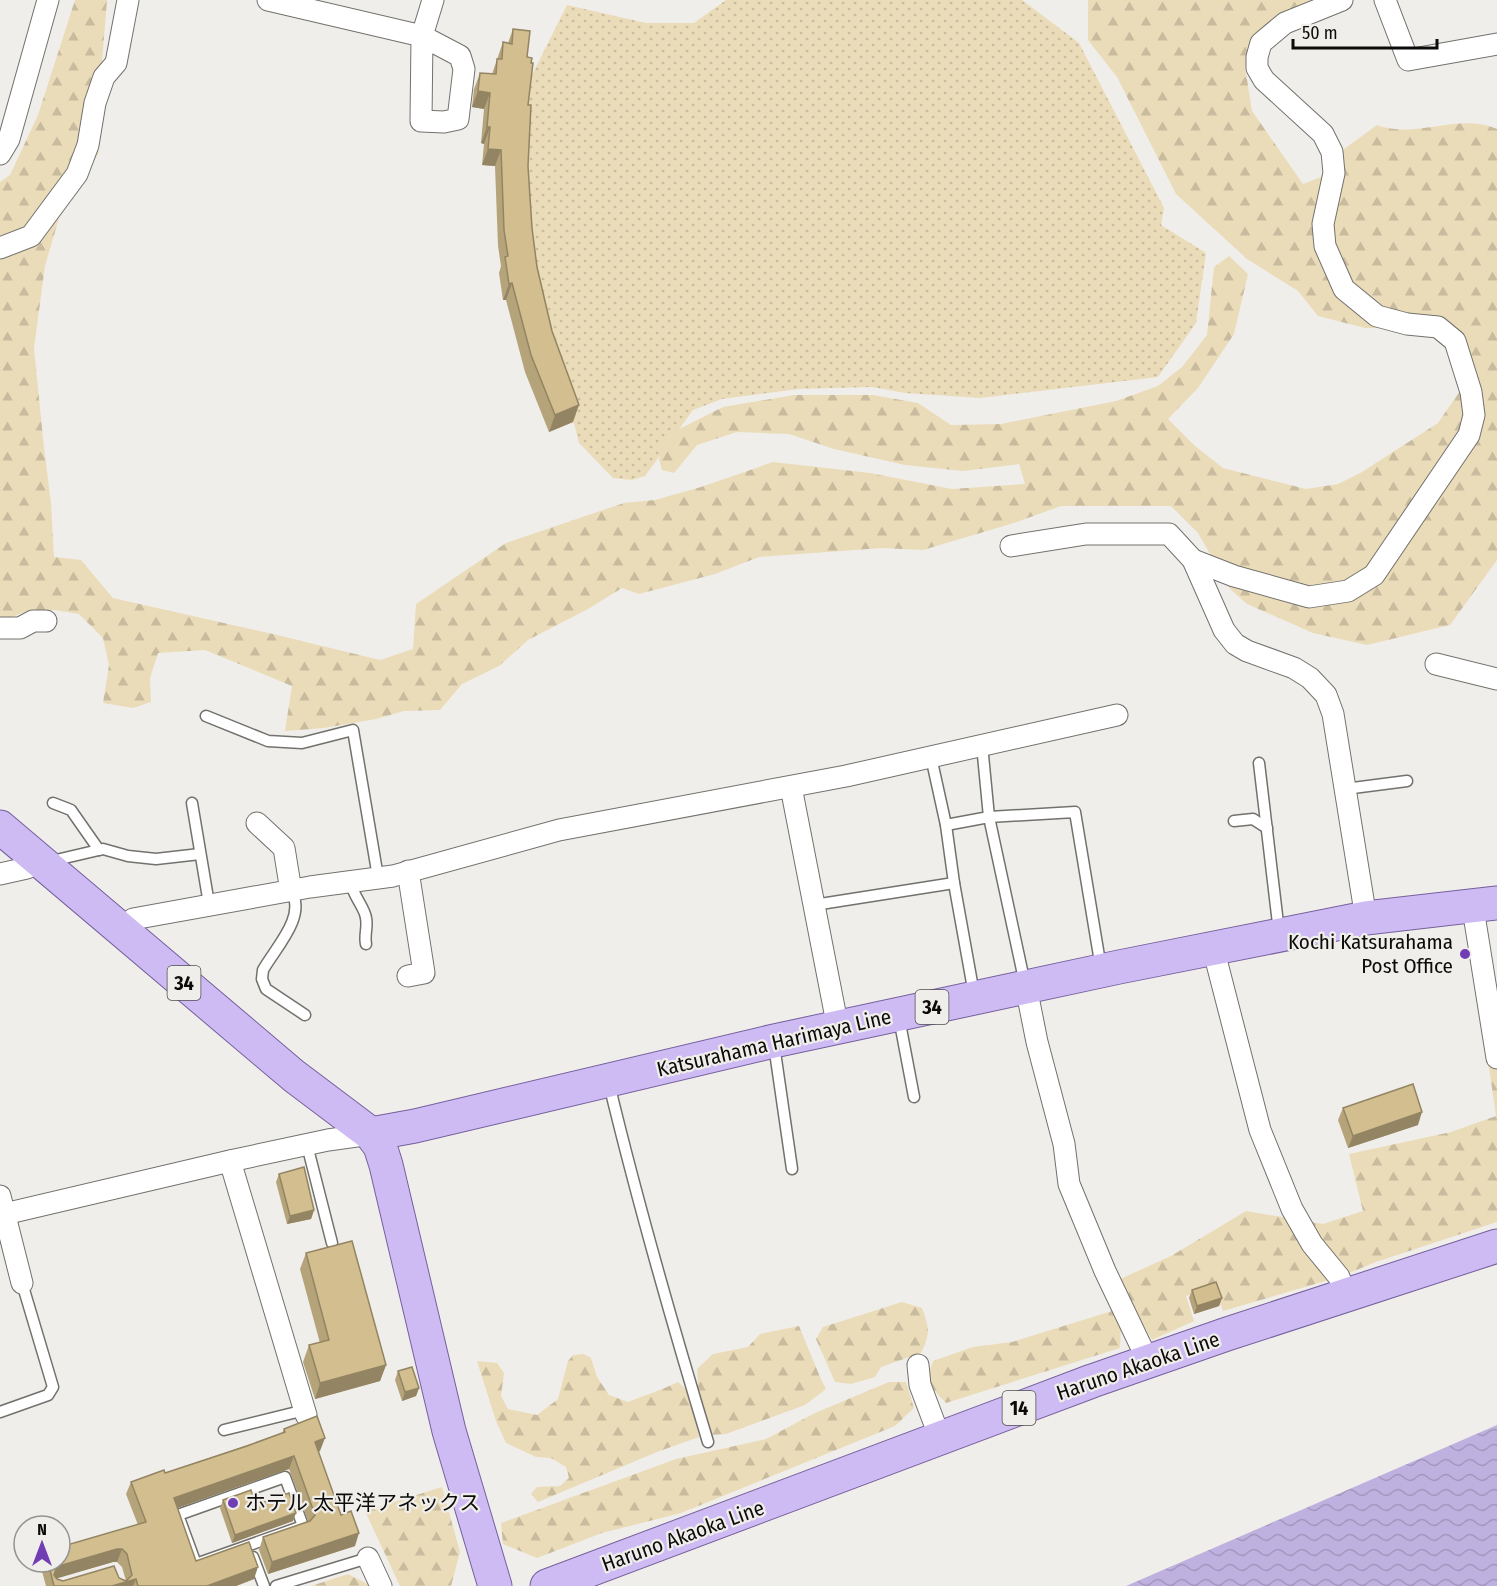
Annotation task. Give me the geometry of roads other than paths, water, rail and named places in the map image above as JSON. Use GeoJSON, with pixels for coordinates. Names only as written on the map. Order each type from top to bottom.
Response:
{"type":"FeatureCollection","features":[{"type":"Feature","properties":{"kind":"main road","name":"34"},"geometry":{"type":"LineString","coordinates":[[0,827],[294,1076],[371,1134],[380,1146],[449,1431],[495,1586]]}},
{"type":"Feature","properties":{"kind":"main road","name":"Katsurahama Harimaya Line"},"geometry":{"type":"LineString","coordinates":[[371,1134],[415,1126],[774,1041],[1280,934],[1366,918],[1484,905]]}},
{"type":"Feature","properties":{"kind":"main road","name":"Haruno Akaoka Line"},"geometry":{"type":"LineString","coordinates":[[547,1586],[1148,1361],[1497,1246]]}},
{"type":"Feature","properties":{"kind":"street"},"geometry":{"type":"LineString","coordinates":[[0,154],[9,139],[48,0]]}},
{"type":"Feature","properties":{"kind":"street"},"geometry":{"type":"LineString","coordinates":[[0,248],[31,236],[77,174],[88,145],[95,103],[104,77],[116,63],[128,0]]}},
{"type":"Feature","properties":{"kind":"street"},"geometry":{"type":"LineString","coordinates":[[268,0],[422,36],[433,0]]}},
{"type":"Feature","properties":{"kind":"street"},"geometry":{"type":"LineString","coordinates":[[1193,560],[1234,576],[1309,597],[1348,591],[1374,575],[1469,435],[1474,415],[1471,392],[1455,341],[1438,327],[1407,324],[1377,316],[1344,289],[1326,246],[1323,224],[1334,173],[1332,152],[1323,134],[1264,80],[1257,68],[1261,43],[1285,23],[1342,0]]}},
{"type":"Feature","properties":{"kind":"street"},"geometry":{"type":"LineString","coordinates":[[1385,0],[1408,60],[1497,44]]}},
{"type":"Feature","properties":{"kind":"street"},"geometry":{"type":"LineString","coordinates":[[1011,546],[1086,534],[1169,534],[1193,560],[1224,630],[1235,644],[1310,678],[1326,695],[1333,714],[1366,918]]}},
{"type":"Feature","properties":{"kind":"street"},"geometry":{"type":"LineString","coordinates":[[0,628],[20,628],[33,621],[46,621]]}},
{"type":"Feature","properties":{"kind":"street"},"geometry":{"type":"LineString","coordinates":[[1436,664],[1497,679]]}},
{"type":"Feature","properties":{"kind":"street"},"geometry":{"type":"LineString","coordinates":[[121,929],[133,919],[408,871],[559,830],[791,787],[1117,715]]}},
{"type":"Feature","properties":{"kind":"street"},"geometry":{"type":"LineString","coordinates":[[791,787],[838,1028]]}},
{"type":"Feature","properties":{"kind":"street"},"geometry":{"type":"LineString","coordinates":[[257,823],[284,848],[291,891]]}},
{"type":"Feature","properties":{"kind":"street"},"geometry":{"type":"LineString","coordinates":[[0,874],[42,863]]}},
{"type":"Feature","properties":{"kind":"street"},"geometry":{"type":"LineString","coordinates":[[408,871],[424,973],[408,976]]}},
{"type":"Feature","properties":{"kind":"street"},"geometry":{"type":"LineString","coordinates":[[1484,905],[1475,921],[1497,1058]]}},
{"type":"Feature","properties":{"kind":"street"},"geometry":{"type":"LineString","coordinates":[[1213,948],[1260,1130],[1292,1209],[1312,1244],[1339,1277],[1346,1295]]}},
{"type":"Feature","properties":{"kind":"street"},"geometry":{"type":"LineString","coordinates":[[1026,987],[1036,1042],[1065,1144],[1068,1184],[1105,1271],[1148,1361]]}},
{"type":"Feature","properties":{"kind":"street"},"geometry":{"type":"LineString","coordinates":[[22,1283],[1,1208],[371,1134]]}},
{"type":"Feature","properties":{"kind":"street"},"geometry":{"type":"LineString","coordinates":[[230,1161],[305,1412]]}},
{"type":"Feature","properties":{"kind":"street"},"geometry":{"type":"LineString","coordinates":[[918,1365],[920,1385],[940,1438]]}},
{"type":"Feature","properties":{"kind":"street"},"geometry":{"type":"LineString","coordinates":[[368,1558],[377,1573],[381,1586]]}},
{"type":"Feature","properties":{"kind":"lane"},"geometry":{"type":"LineString","coordinates":[[206,716],[268,741],[302,743],[353,730],[378,877]]}},
{"type":"Feature","properties":{"kind":"lane"},"geometry":{"type":"LineString","coordinates":[[982,746],[989,817],[1026,987]]}},
{"type":"Feature","properties":{"kind":"lane"},"geometry":{"type":"LineString","coordinates":[[931,757],[946,825],[975,998]]}},
{"type":"Feature","properties":{"kind":"lane"},"geometry":{"type":"LineString","coordinates":[[1259,763],[1280,934]]}},
{"type":"Feature","properties":{"kind":"lane"},"geometry":{"type":"LineString","coordinates":[[1345,789],[1407,781]]}},
{"type":"Feature","properties":{"kind":"lane"},"geometry":{"type":"LineString","coordinates":[[53,803],[72,810],[99,850]]}},
{"type":"Feature","properties":{"kind":"lane"},"geometry":{"type":"LineString","coordinates":[[192,803],[209,904]]}},
{"type":"Feature","properties":{"kind":"lane"},"geometry":{"type":"LineString","coordinates":[[946,825],[989,817],[1075,812],[1102,971]]}},
{"type":"Feature","properties":{"kind":"lane"},"geometry":{"type":"LineString","coordinates":[[1234,820],[1253,819],[1267,828]]}},
{"type":"Feature","properties":{"kind":"lane"},"geometry":{"type":"LineString","coordinates":[[42,863],[109,849],[128,856],[156,859],[200,854]]}},
{"type":"Feature","properties":{"kind":"lane"},"geometry":{"type":"LineString","coordinates":[[350,881],[352,893],[364,910],[367,919],[366,944]]}},
{"type":"Feature","properties":{"kind":"lane"},"geometry":{"type":"LineString","coordinates":[[814,905],[954,883]]}},
{"type":"Feature","properties":{"kind":"lane"},"geometry":{"type":"LineString","coordinates":[[291,891],[297,908],[295,918],[263,970],[262,979],[266,989],[304,1015]]}},
{"type":"Feature","properties":{"kind":"lane"},"geometry":{"type":"LineString","coordinates":[[899,1014],[914,1097]]}},
{"type":"Feature","properties":{"kind":"lane"},"geometry":{"type":"LineString","coordinates":[[774,1041],[792,1169]]}},
{"type":"Feature","properties":{"kind":"lane"},"geometry":{"type":"LineString","coordinates":[[608,1081],[680,1353],[708,1442]]}},
{"type":"Feature","properties":{"kind":"lane"},"geometry":{"type":"LineString","coordinates":[[307,1145],[332,1243]]}},
{"type":"Feature","properties":{"kind":"lane"},"geometry":{"type":"LineString","coordinates":[[0,1412],[48,1395],[53,1388],[22,1283]]}},
{"type":"Feature","properties":{"kind":"lane"},"geometry":{"type":"LineString","coordinates":[[224,1430],[305,1412]]}},
{"type":"Feature","properties":{"kind":"lane"},"geometry":{"type":"LineString","coordinates":[[285,1477],[303,1526],[249,1545],[196,1564],[178,1515],[285,1477]]}},
{"type":"Feature","properties":{"kind":"lane"},"geometry":{"type":"LineString","coordinates":[[249,1545],[264,1586]]}},
{"type":"Feature","properties":{"kind":"lane"},"geometry":{"type":"LineString","coordinates":[[276,1586],[368,1558]]}},
{"type":"Feature","properties":{"kind":"water"},"geometry":{"type":"Polygon","coordinates":[[[1497,1425],[1497,1586],[1126,1586],[1497,1425]]]}},
{"type":"Feature","properties":{"kind":"place","name":"Kochi Katsurahama Post Office"},"geometry":{"type":"Point","coordinates":[1465,954]}},
{"type":"Feature","properties":{"kind":"place","name":"ホテル 太平洋アネックス"},"geometry":{"type":"Point","coordinates":[233,1503]}}]}
